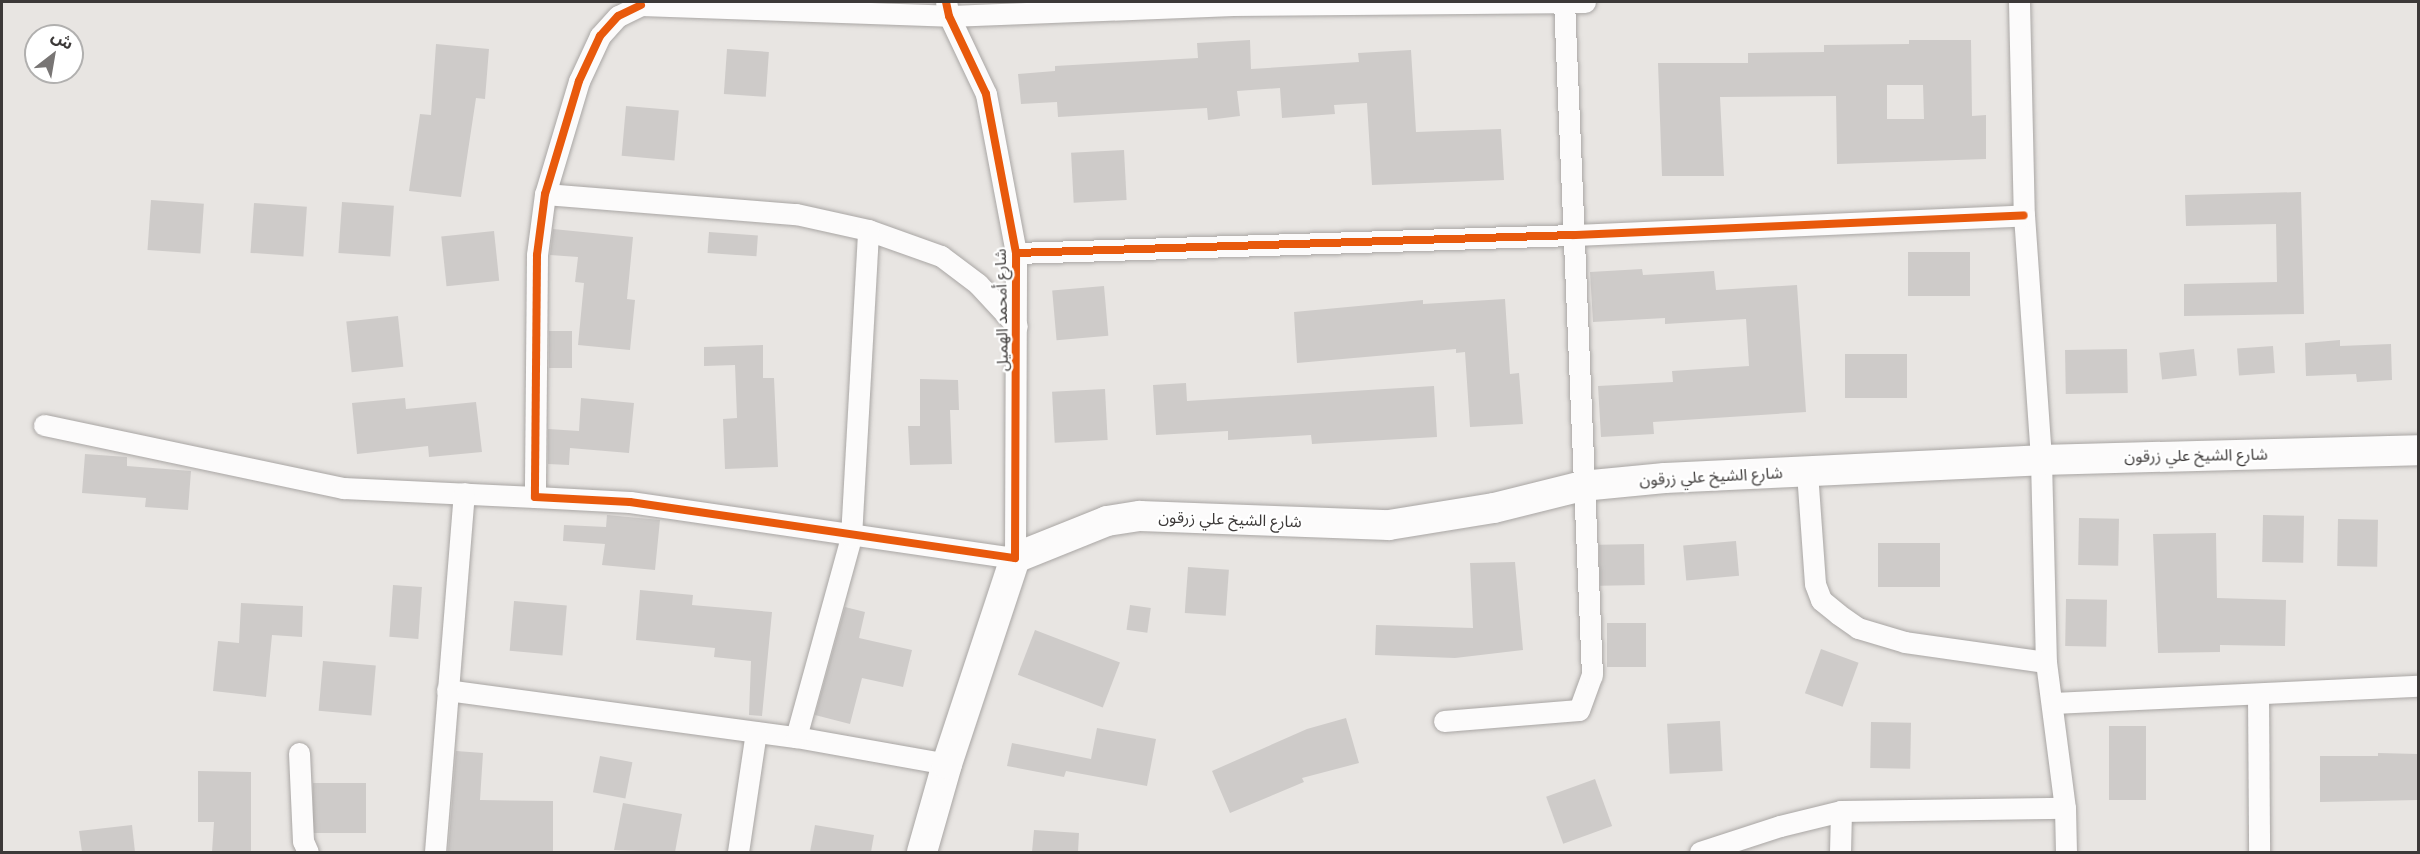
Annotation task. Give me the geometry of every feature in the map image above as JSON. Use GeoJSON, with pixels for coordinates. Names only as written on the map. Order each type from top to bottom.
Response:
{"type":"FeatureCollection","features":[{"type":"Feature","properties":{"kind":"main road","name":"شارع الشيخ علي زرقون"},"geometry":{"type":"LineString","coordinates":[[1015,558],[1107,521],[1140,516],[1389,525],[1471,513],[1582,486],[1665,478],[2041,460],[2418,450]]}},
{"type":"Feature","properties":{"kind":"main road"},"geometry":{"type":"LineString","coordinates":[[922,852],[946,764],[1015,558]]}},
{"type":"Feature","properties":{"kind":"street"},"geometry":{"type":"LineString","coordinates":[[535,497],[537,255],[545,194],[579,81],[600,36],[618,16],[641,3],[947,9],[1571,2],[1574,235],[1582,486],[1592,675],[1587,697],[1579,710],[1562,714],[1444,721]]}},
{"type":"Feature","properties":{"kind":"street"},"geometry":{"type":"LineString","coordinates":[[2019,2],[2024,215],[2041,460],[2046,662],[2065,807],[2066,852]]}},
{"type":"Feature","properties":{"kind":"street","name":"شارع أمحمد الهميل"},"geometry":{"type":"LineString","coordinates":[[947,9],[986,94],[1016,253],[1015,558]]}},
{"type":"Feature","properties":{"kind":"street"},"geometry":{"type":"LineString","coordinates":[[545,194],[796,214],[868,230],[941,256],[978,284],[1017,326]]}},
{"type":"Feature","properties":{"kind":"street"},"geometry":{"type":"LineString","coordinates":[[1016,253],[1574,235],[2024,215]]}},
{"type":"Feature","properties":{"kind":"street"},"geometry":{"type":"LineString","coordinates":[[796,737],[851,537],[868,230]]}},
{"type":"Feature","properties":{"kind":"street"},"geometry":{"type":"LineString","coordinates":[[44,425],[343,488],[630,502],[851,537],[1015,558]]}},
{"type":"Feature","properties":{"kind":"street"},"geometry":{"type":"LineString","coordinates":[[1807,472],[1815,584],[1821,600],[1838,614],[1858,628],[1905,642],[2046,662]]}},
{"type":"Feature","properties":{"kind":"street"},"geometry":{"type":"LineString","coordinates":[[435,852],[464,494]]}},
{"type":"Feature","properties":{"kind":"street"},"geometry":{"type":"LineString","coordinates":[[2052,703],[2418,686]]}},
{"type":"Feature","properties":{"kind":"street"},"geometry":{"type":"LineString","coordinates":[[447,690],[796,737],[946,764]]}},
{"type":"Feature","properties":{"kind":"street"},"geometry":{"type":"LineString","coordinates":[[2258,694],[2259,852]]}},
{"type":"Feature","properties":{"kind":"street"},"geometry":{"type":"LineString","coordinates":[[738,852],[756,732]]}},
{"type":"Feature","properties":{"kind":"street"},"geometry":{"type":"LineString","coordinates":[[298,753],[303,841],[308,852]]}},
{"type":"Feature","properties":{"kind":"street"},"geometry":{"type":"LineString","coordinates":[[1700,852],[1841,811],[2065,807]]}},
{"type":"Feature","properties":{"kind":"street"},"geometry":{"type":"LineString","coordinates":[[1840,852],[1841,811]]}},
{"type":"Feature","properties":{"kind":"building"},"geometry":{"type":"Polygon","coordinates":[[[1250,40],[1251,69],[1359,62],[1358,53],[1411,50],[1416,132],[1501,129],[1504,180],[1372,185],[1367,103],[1334,105],[1335,114],[1282,118],[1280,88],[1237,91],[1240,116],[1208,120],[1207,108],[1058,117],[1057,102],[1021,104],[1018,74],[1055,71],[1055,66],[1198,58],[1197,43],[1250,40]]]}},
{"type":"Feature","properties":{"kind":"building"},"geometry":{"type":"Polygon","coordinates":[[[1909,40],[1971,40],[1972,116],[1986,115],[1986,159],[1837,164],[1836,96],[1720,97],[1724,176],[1662,176],[1658,63],[1748,63],[1748,53],[1824,52],[1824,45],[1909,44],[1909,40]],[[1887,85],[1887,119],[1924,119],[1923,85],[1887,85]]]}},
{"type":"Feature","properties":{"kind":"building"},"geometry":{"type":"Polygon","coordinates":[[[436,44],[489,49],[485,99],[476,98],[461,197],[409,191],[420,114],[431,115],[436,44]]]}},
{"type":"Feature","properties":{"kind":"building"},"geometry":{"type":"Polygon","coordinates":[[[727,49],[769,52],[766,97],[724,94],[727,49]]]}},
{"type":"Feature","properties":{"kind":"building"},"geometry":{"type":"Polygon","coordinates":[[[626,106],[679,111],[674,160],[622,156],[626,106]]]}},
{"type":"Feature","properties":{"kind":"building"},"geometry":{"type":"Polygon","coordinates":[[[1124,150],[1127,200],[1074,203],[1071,153],[1124,150]]]}},
{"type":"Feature","properties":{"kind":"building"},"geometry":{"type":"Polygon","coordinates":[[[2301,192],[2304,314],[2184,316],[2184,284],[2277,282],[2276,224],[2186,226],[2185,195],[2301,192]]]}},
{"type":"Feature","properties":{"kind":"building"},"geometry":{"type":"Polygon","coordinates":[[[151,200],[204,204],[200,254],[148,250],[151,200]]]}},
{"type":"Feature","properties":{"kind":"building"},"geometry":{"type":"Polygon","coordinates":[[[342,202],[394,206],[390,257],[338,253],[342,202]]]}},
{"type":"Feature","properties":{"kind":"building"},"geometry":{"type":"Polygon","coordinates":[[[254,203],[307,207],[303,257],[251,253],[254,203]]]}},
{"type":"Feature","properties":{"kind":"building"},"geometry":{"type":"Polygon","coordinates":[[[553,229],[633,237],[627,299],[635,300],[630,350],[578,345],[584,283],[575,282],[578,257],[550,255],[553,229]]]}},
{"type":"Feature","properties":{"kind":"building"},"geometry":{"type":"Polygon","coordinates":[[[494,231],[499,281],[447,286],[441,237],[494,231]]]}},
{"type":"Feature","properties":{"kind":"building"},"geometry":{"type":"Polygon","coordinates":[[[709,232],[758,235],[756,256],[708,253],[709,232]]]}},
{"type":"Feature","properties":{"kind":"building"},"geometry":{"type":"Polygon","coordinates":[[[1908,252],[1970,252],[1970,296],[1908,296],[1908,252]]]}},
{"type":"Feature","properties":{"kind":"building"},"geometry":{"type":"Polygon","coordinates":[[[1642,269],[1643,275],[1714,271],[1716,290],[1797,285],[1806,412],[1653,422],[1654,434],[1601,437],[1598,386],[1673,382],[1672,371],[1749,366],[1746,319],[1665,324],[1665,318],[1593,322],[1590,272],[1642,269]]]}},
{"type":"Feature","properties":{"kind":"building"},"geometry":{"type":"Polygon","coordinates":[[[1104,286],[1108,336],[1057,340],[1052,291],[1104,286]]]}},
{"type":"Feature","properties":{"kind":"building"},"geometry":{"type":"Polygon","coordinates":[[[1505,299],[1510,374],[1519,373],[1523,424],[1470,427],[1465,352],[1456,353],[1456,349],[1297,363],[1294,312],[1423,300],[1423,304],[1505,299]]]}},
{"type":"Feature","properties":{"kind":"building"},"geometry":{"type":"Polygon","coordinates":[[[398,316],[403,367],[352,372],[346,321],[398,316]]]}},
{"type":"Feature","properties":{"kind":"building"},"geometry":{"type":"Polygon","coordinates":[[[549,331],[572,331],[572,368],[549,368],[549,331]]]}},
{"type":"Feature","properties":{"kind":"building"},"geometry":{"type":"Polygon","coordinates":[[[2340,340],[2340,346],[2391,344],[2392,380],[2357,382],[2356,374],[2306,376],[2305,343],[2340,340]]]}},
{"type":"Feature","properties":{"kind":"building"},"geometry":{"type":"Polygon","coordinates":[[[763,345],[763,378],[774,378],[778,467],[725,469],[723,419],[737,418],[735,365],[704,366],[704,347],[763,345]]]}},
{"type":"Feature","properties":{"kind":"building"},"geometry":{"type":"Polygon","coordinates":[[[2273,346],[2275,373],[2239,375],[2237,349],[2273,346]]]}},
{"type":"Feature","properties":{"kind":"building"},"geometry":{"type":"Polygon","coordinates":[[[2127,349],[2128,393],[2066,394],[2065,350],[2127,349]]]}},
{"type":"Feature","properties":{"kind":"building"},"geometry":{"type":"Polygon","coordinates":[[[2194,349],[2197,376],[2162,380],[2159,353],[2194,349]]]}},
{"type":"Feature","properties":{"kind":"building"},"geometry":{"type":"Polygon","coordinates":[[[1845,354],[1907,354],[1907,398],[1845,398],[1845,354]]]}},
{"type":"Feature","properties":{"kind":"building"},"geometry":{"type":"Polygon","coordinates":[[[920,379],[958,380],[959,410],[950,410],[952,464],[910,465],[908,426],[920,426],[920,379]]]}},
{"type":"Feature","properties":{"kind":"building"},"geometry":{"type":"Polygon","coordinates":[[[1186,383],[1187,401],[1434,386],[1437,437],[1312,444],[1311,435],[1228,440],[1228,431],[1156,435],[1153,385],[1186,383]]]}},
{"type":"Feature","properties":{"kind":"building"},"geometry":{"type":"Polygon","coordinates":[[[1105,389],[1108,440],[1055,443],[1052,392],[1105,389]]]}},
{"type":"Feature","properties":{"kind":"building"},"geometry":{"type":"Polygon","coordinates":[[[405,398],[406,409],[476,402],[482,452],[429,457],[428,446],[357,454],[352,403],[405,398]]]}},
{"type":"Feature","properties":{"kind":"building"},"geometry":{"type":"Polygon","coordinates":[[[581,398],[634,403],[629,453],[570,448],[569,465],[548,464],[548,429],[579,431],[581,398]]]}},
{"type":"Feature","properties":{"kind":"building"},"geometry":{"type":"Polygon","coordinates":[[[85,454],[127,457],[127,466],[191,471],[188,510],[145,507],[146,498],[82,493],[85,454]]]}},
{"type":"Feature","properties":{"kind":"building"},"geometry":{"type":"Polygon","coordinates":[[[607,515],[660,520],[655,570],[602,565],[605,544],[563,541],[564,525],[606,527],[607,515]]]}},
{"type":"Feature","properties":{"kind":"building"},"geometry":{"type":"Polygon","coordinates":[[[2263,515],[2304,516],[2303,563],[2262,562],[2263,515]]]}},
{"type":"Feature","properties":{"kind":"building"},"geometry":{"type":"Polygon","coordinates":[[[2079,518],[2119,519],[2118,566],[2078,565],[2079,518]]]}},
{"type":"Feature","properties":{"kind":"building"},"geometry":{"type":"Polygon","coordinates":[[[2338,519],[2378,520],[2377,567],[2337,566],[2338,519]]]}},
{"type":"Feature","properties":{"kind":"building"},"geometry":{"type":"Polygon","coordinates":[[[2216,533],[2217,598],[2286,600],[2285,646],[2220,645],[2220,652],[2158,653],[2153,534],[2216,533]]]}},
{"type":"Feature","properties":{"kind":"building"},"geometry":{"type":"Polygon","coordinates":[[[1736,541],[1739,576],[1686,580],[1683,546],[1736,541]]]}},
{"type":"Feature","properties":{"kind":"building"},"geometry":{"type":"Polygon","coordinates":[[[1878,543],[1940,543],[1940,587],[1878,587],[1878,543]]]}},
{"type":"Feature","properties":{"kind":"building"},"geometry":{"type":"Polygon","coordinates":[[[1644,544],[1645,585],[1600,586],[1599,545],[1644,544]]]}},
{"type":"Feature","properties":{"kind":"building"},"geometry":{"type":"Polygon","coordinates":[[[1515,562],[1523,650],[1455,658],[1375,655],[1376,625],[1473,628],[1470,563],[1515,562]]]}},
{"type":"Feature","properties":{"kind":"building"},"geometry":{"type":"Polygon","coordinates":[[[1188,567],[1229,570],[1226,616],[1185,613],[1188,567]]]}},
{"type":"Feature","properties":{"kind":"building"},"geometry":{"type":"Polygon","coordinates":[[[393,585],[422,587],[418,639],[389,637],[393,585]]]}},
{"type":"Feature","properties":{"kind":"building"},"geometry":{"type":"Polygon","coordinates":[[[640,590],[693,595],[692,605],[772,612],[762,716],[749,715],[751,661],[714,657],[715,648],[636,640],[640,590]]]}},
{"type":"Feature","properties":{"kind":"building"},"geometry":{"type":"Polygon","coordinates":[[[2066,599],[2107,600],[2106,647],[2065,646],[2066,599]]]}},
{"type":"Feature","properties":{"kind":"building"},"geometry":{"type":"Polygon","coordinates":[[[514,601],[567,606],[562,655],[510,651],[514,601]]]}},
{"type":"Feature","properties":{"kind":"building"},"geometry":{"type":"Polygon","coordinates":[[[241,603],[303,606],[302,637],[272,635],[266,697],[213,691],[218,641],[239,643],[241,603]]]}},
{"type":"Feature","properties":{"kind":"building"},"geometry":{"type":"Polygon","coordinates":[[[1130,605],[1151,608],[1147,633],[1127,630],[1130,605]]]}},
{"type":"Feature","properties":{"kind":"building"},"geometry":{"type":"Polygon","coordinates":[[[845,607],[865,612],[859,638],[912,650],[903,687],[862,678],[850,724],[815,715],[845,607]]]}},
{"type":"Feature","properties":{"kind":"building"},"geometry":{"type":"Polygon","coordinates":[[[1607,623],[1646,623],[1646,667],[1607,667],[1607,623]]]}},
{"type":"Feature","properties":{"kind":"building"},"geometry":{"type":"Polygon","coordinates":[[[1035,630],[1120,663],[1103,707],[1018,675],[1035,630]]]}},
{"type":"Feature","properties":{"kind":"building"},"geometry":{"type":"Polygon","coordinates":[[[1821,649],[1859,663],[1843,707],[1805,693],[1821,649]]]}},
{"type":"Feature","properties":{"kind":"building"},"geometry":{"type":"Polygon","coordinates":[[[323,661],[376,666],[371,715],[319,711],[323,661]]]}},
{"type":"Feature","properties":{"kind":"building"},"geometry":{"type":"Polygon","coordinates":[[[1346,718],[1359,763],[1302,778],[1304,782],[1230,813],[1212,771],[1307,729],[1346,718]]]}},
{"type":"Feature","properties":{"kind":"building"},"geometry":{"type":"Polygon","coordinates":[[[1720,721],[1723,771],[1670,774],[1667,724],[1720,721]]]}},
{"type":"Feature","properties":{"kind":"building"},"geometry":{"type":"Polygon","coordinates":[[[1871,722],[1911,723],[1910,769],[1870,768],[1871,722]]]}},
{"type":"Feature","properties":{"kind":"building"},"geometry":{"type":"Polygon","coordinates":[[[2109,726],[2146,726],[2146,800],[2109,800],[2109,726]]]}},
{"type":"Feature","properties":{"kind":"building"},"geometry":{"type":"Polygon","coordinates":[[[1097,728],[1156,739],[1147,786],[1066,771],[1064,777],[1007,766],[1012,743],[1091,759],[1097,728]]]}},
{"type":"Feature","properties":{"kind":"building"},"geometry":{"type":"Polygon","coordinates":[[[456,751],[483,753],[480,800],[553,801],[553,851],[448,852],[456,751]]]}},
{"type":"Feature","properties":{"kind":"building"},"geometry":{"type":"Polygon","coordinates":[[[2378,753],[2418,754],[2418,800],[2320,802],[2320,756],[2378,756],[2378,753]]]}},
{"type":"Feature","properties":{"kind":"building"},"geometry":{"type":"Polygon","coordinates":[[[600,756],[632,762],[625,799],[593,792],[600,756]]]}},
{"type":"Feature","properties":{"kind":"building"},"geometry":{"type":"Polygon","coordinates":[[[198,771],[251,772],[251,852],[212,852],[214,822],[198,822],[198,771]]]}},
{"type":"Feature","properties":{"kind":"building"},"geometry":{"type":"Polygon","coordinates":[[[1595,779],[1612,826],[1563,844],[1546,797],[1595,779]]]}},
{"type":"Feature","properties":{"kind":"building"},"geometry":{"type":"Polygon","coordinates":[[[313,783],[366,783],[366,833],[313,833],[313,783]]]}},
{"type":"Feature","properties":{"kind":"building"},"geometry":{"type":"Polygon","coordinates":[[[623,803],[682,814],[675,852],[614,850],[623,803]]]}},
{"type":"Feature","properties":{"kind":"building"},"geometry":{"type":"Polygon","coordinates":[[[132,825],[135,852],[82,852],[79,831],[132,825]]]}},
{"type":"Feature","properties":{"kind":"building"},"geometry":{"type":"Polygon","coordinates":[[[815,825],[874,835],[871,852],[810,852],[815,825]]]}},
{"type":"Feature","properties":{"kind":"building"},"geometry":{"type":"Polygon","coordinates":[[[1034,830],[1079,833],[1078,852],[1032,852],[1034,830]]]}},
{"type":"Feature","properties":{"kind":"cycle path"},"geometry":{"type":"LineString","coordinates":[[641,5],[618,16],[600,36],[579,81],[545,194],[537,255],[535,497],[630,502],[1015,558],[1016,253],[986,94],[949,16],[946,2]]}},
{"type":"Feature","properties":{"kind":"cycle path"},"geometry":{"type":"LineString","coordinates":[[1016,253],[1574,235],[2024,215]]}}]}
